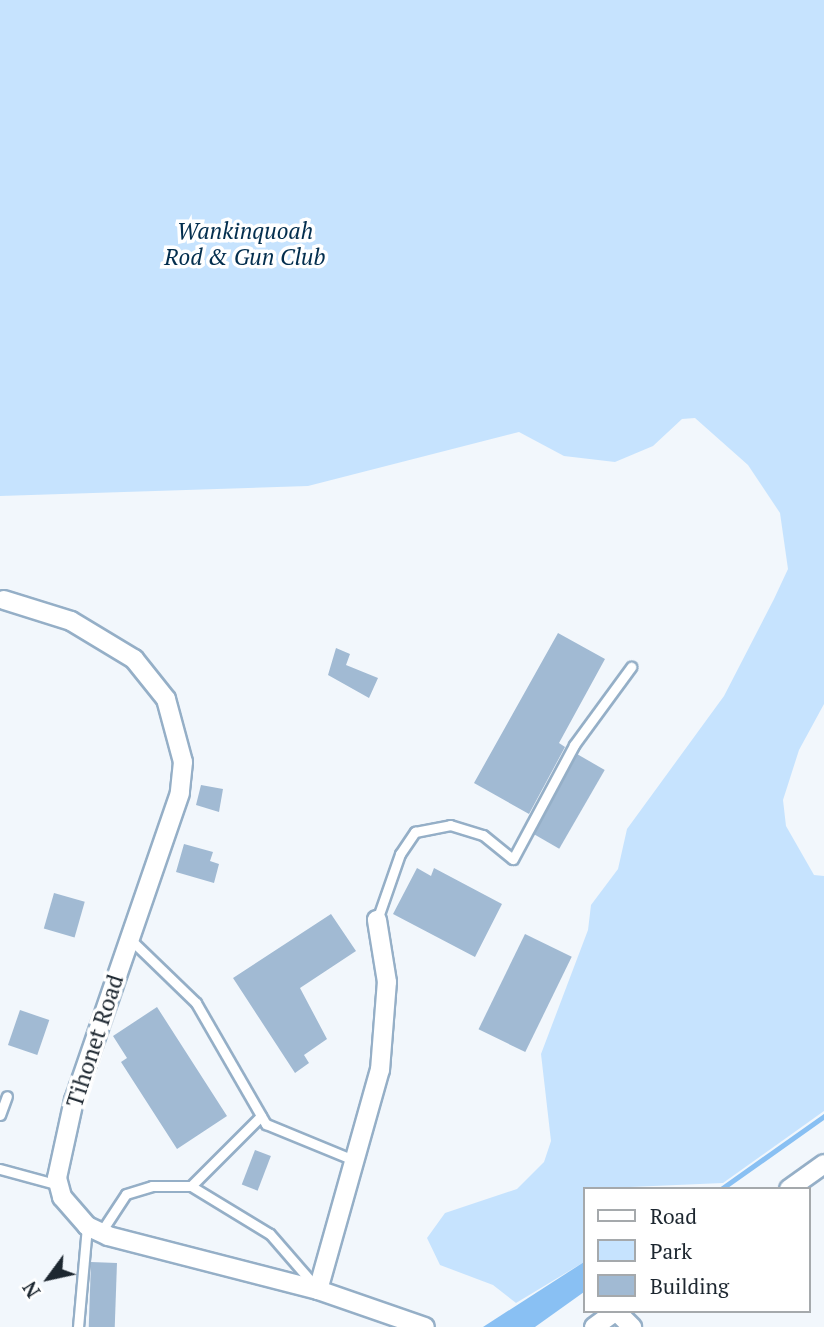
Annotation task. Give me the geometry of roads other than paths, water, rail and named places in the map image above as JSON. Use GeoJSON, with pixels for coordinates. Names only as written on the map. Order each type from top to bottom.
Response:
{"type":"FeatureCollection","features":[{"type":"Feature","properties":{"kind":"street","name":"Tihonet Road"},"geometry":{"type":"LineString","coordinates":[[4,600],[71,621],[121,648],[147,672],[172,713],[183,762],[180,793],[74,1100],[59,1185]]}},
{"type":"Feature","properties":{"kind":"street"},"geometry":{"type":"LineString","coordinates":[[318,1290],[356,1161],[385,1022],[387,982],[377,920]]}},
{"type":"Feature","properties":{"kind":"street"},"geometry":{"type":"LineString","coordinates":[[792,1187],[824,1164]]}},
{"type":"Feature","properties":{"kind":"street"},"geometry":{"type":"LineString","coordinates":[[59,1185],[93,1229],[318,1290],[425,1327]]}},
{"type":"Feature","properties":{"kind":"street"},"geometry":{"type":"LineString","coordinates":[[594,1327],[613,1313]]}},
{"type":"Feature","properties":{"kind":"street"},"geometry":{"type":"LineString","coordinates":[[618,1313],[632,1327]]}},
{"type":"Feature","properties":{"kind":"lane"},"geometry":{"type":"LineString","coordinates":[[377,920],[400,854],[415,832],[450,825],[483,835],[513,859],[574,745],[631,667]]}},
{"type":"Feature","properties":{"kind":"lane"},"geometry":{"type":"LineString","coordinates":[[130,938],[196,1003],[265,1124],[356,1161]]}},
{"type":"Feature","properties":{"kind":"lane"},"geometry":{"type":"LineString","coordinates":[[0,1115],[7,1096]]}},
{"type":"Feature","properties":{"kind":"lane"},"geometry":{"type":"LineString","coordinates":[[191,1186],[261,1116]]}},
{"type":"Feature","properties":{"kind":"lane"},"geometry":{"type":"LineString","coordinates":[[0,1169],[59,1185]]}},
{"type":"Feature","properties":{"kind":"lane"},"geometry":{"type":"LineString","coordinates":[[78,1327],[93,1229],[126,1194],[152,1186],[191,1186],[270,1234],[318,1290]]}},
{"type":"Feature","properties":{"kind":"water"},"geometry":{"type":"Polygon","coordinates":[[[582,1263],[582,1293],[535,1327],[483,1327],[582,1263]]]}},
{"type":"Feature","properties":{"kind":"waterway"},"geometry":{"type":"LineString","coordinates":[[724,1187],[824,1116]]}},
{"type":"Feature","properties":{"kind":"park label","name":"Wankinquoah Rod & Gun Club"},"geometry":{"type":"Point","coordinates":[245,244]}}]}
